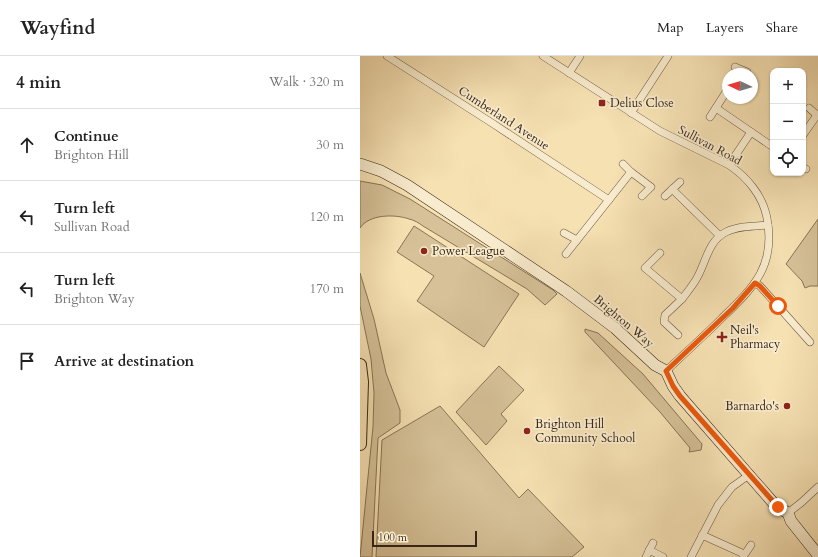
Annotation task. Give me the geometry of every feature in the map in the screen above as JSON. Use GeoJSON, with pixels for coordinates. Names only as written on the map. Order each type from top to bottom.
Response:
{"type":"FeatureCollection","features":[{"type":"Feature","properties":{"kind":"main road"},"geometry":{"type":"LineString","coordinates":[[360,365],[362,382],[360,444]]}},
{"type":"Feature","properties":{"kind":"street","name":"Cumberland Avenue"},"geometry":{"type":"LineString","coordinates":[[387,56],[609,200]]}},
{"type":"Feature","properties":{"kind":"street","name":"Sullivan Road"},"geometry":{"type":"LineString","coordinates":[[543,56],[660,131],[728,165],[745,178],[761,200],[766,213],[770,241],[765,264],[755,283],[733,308],[666,371]]}},
{"type":"Feature","properties":{"kind":"street"},"geometry":{"type":"LineString","coordinates":[[569,73],[580,56]]}},
{"type":"Feature","properties":{"kind":"street"},"geometry":{"type":"LineString","coordinates":[[631,113],[668,56]]}},
{"type":"Feature","properties":{"kind":"street"},"geometry":{"type":"LineString","coordinates":[[710,117],[722,98]]}},
{"type":"Feature","properties":{"kind":"street"},"geometry":{"type":"LineString","coordinates":[[716,108],[770,144]]}},
{"type":"Feature","properties":{"kind":"street"},"geometry":{"type":"LineString","coordinates":[[806,130],[818,116],[809,108]]}},
{"type":"Feature","properties":{"kind":"street"},"geometry":{"type":"LineString","coordinates":[[728,165],[751,132]]}},
{"type":"Feature","properties":{"kind":"street","name":"Brighton Way"},"geometry":{"type":"LineString","coordinates":[[360,164],[381,170],[407,185],[544,275],[615,328],[655,364],[666,371],[673,386],[680,396],[776,506],[788,513],[791,522],[818,555]]}},
{"type":"Feature","properties":{"kind":"street"},"geometry":{"type":"LineString","coordinates":[[623,164],[651,187],[642,196]]}},
{"type":"Feature","properties":{"kind":"street"},"geometry":{"type":"LineString","coordinates":[[566,254],[631,172]]}},
{"type":"Feature","properties":{"kind":"street"},"geometry":{"type":"LineString","coordinates":[[665,196],[680,182]]}},
{"type":"Feature","properties":{"kind":"street"},"geometry":{"type":"LineString","coordinates":[[672,189],[720,236]]}},
{"type":"Feature","properties":{"kind":"street"},"geometry":{"type":"LineString","coordinates":[[678,335],[663,320],[665,315],[682,299],[698,277],[710,247],[726,232],[741,228],[768,225]]}},
{"type":"Feature","properties":{"kind":"street"},"geometry":{"type":"LineString","coordinates":[[564,233],[577,240]]}},
{"type":"Feature","properties":{"kind":"street"},"geometry":{"type":"LineString","coordinates":[[660,253],[644,268],[682,299]]}},
{"type":"Feature","properties":{"kind":"street"},"geometry":{"type":"LineString","coordinates":[[755,283],[760,286],[810,342]]}},
{"type":"Feature","properties":{"kind":"street"},"geometry":{"type":"LineString","coordinates":[[691,557],[718,505],[736,484],[749,474]]}},
{"type":"Feature","properties":{"kind":"street"},"geometry":{"type":"LineString","coordinates":[[788,513],[818,487]]}},
{"type":"Feature","properties":{"kind":"street"},"geometry":{"type":"LineString","coordinates":[[702,535],[744,555],[750,545]]}},
{"type":"Feature","properties":{"kind":"street"},"geometry":{"type":"LineString","coordinates":[[646,557],[653,543]]}},
{"type":"Feature","properties":{"kind":"street"},"geometry":{"type":"LineString","coordinates":[[649,550],[663,557]]}},
{"type":"Feature","properties":{"kind":"shaded area"},"geometry":{"type":"Polygon","coordinates":[[[360,181],[382,185],[410,199],[557,294],[545,305],[527,289],[411,219],[397,216],[383,216],[369,220],[360,228],[360,181]]]}},
{"type":"Feature","properties":{"kind":"shaded area"},"geometry":{"type":"Polygon","coordinates":[[[818,219],[818,286],[810,286],[805,288],[802,281],[786,264],[818,219]]]}},
{"type":"Feature","properties":{"kind":"shaded area"},"geometry":{"type":"Polygon","coordinates":[[[414,226],[519,294],[484,347],[417,301],[434,276],[397,252],[414,226]]]}},
{"type":"Feature","properties":{"kind":"shaded area"},"geometry":{"type":"Polygon","coordinates":[[[360,273],[374,319],[386,373],[400,410],[400,423],[378,438],[372,557],[360,557],[373,427],[374,393],[371,359],[360,306],[360,273]]]}},
{"type":"Feature","properties":{"kind":"shaded area"},"geometry":{"type":"Polygon","coordinates":[[[585,329],[598,333],[643,374],[702,444],[701,450],[689,452],[690,448],[660,412],[585,332],[585,329]]]}},
{"type":"Feature","properties":{"kind":"shaded area"},"geometry":{"type":"Polygon","coordinates":[[[499,366],[524,390],[501,414],[507,421],[486,445],[456,412],[499,366]]]}},
{"type":"Feature","properties":{"kind":"shaded area"},"geometry":{"type":"Polygon","coordinates":[[[440,406],[519,498],[528,489],[584,547],[572,557],[376,557],[382,440],[440,406]]]}},
{"type":"Feature","properties":{"kind":"place","name":"Delius Close"},"geometry":{"type":"Point","coordinates":[602,103]}},
{"type":"Feature","properties":{"kind":"place","name":"Power League"},"geometry":{"type":"Point","coordinates":[424,251]}},
{"type":"Feature","properties":{"kind":"place","name":"Neil's Pharmacy"},"geometry":{"type":"Point","coordinates":[722,337]}},
{"type":"Feature","properties":{"kind":"place","name":"Barnardo's"},"geometry":{"type":"Point","coordinates":[787,406]}},
{"type":"Feature","properties":{"kind":"place","name":"Brighton Hill Community School"},"geometry":{"type":"Point","coordinates":[527,431]}},
{"type":"Feature","properties":{"kind":"route"},"geometry":{"type":"LineString","coordinates":[[778,306],[760,286],[755,283],[733,308],[666,371],[673,386],[680,396],[778,507]]}}]}
